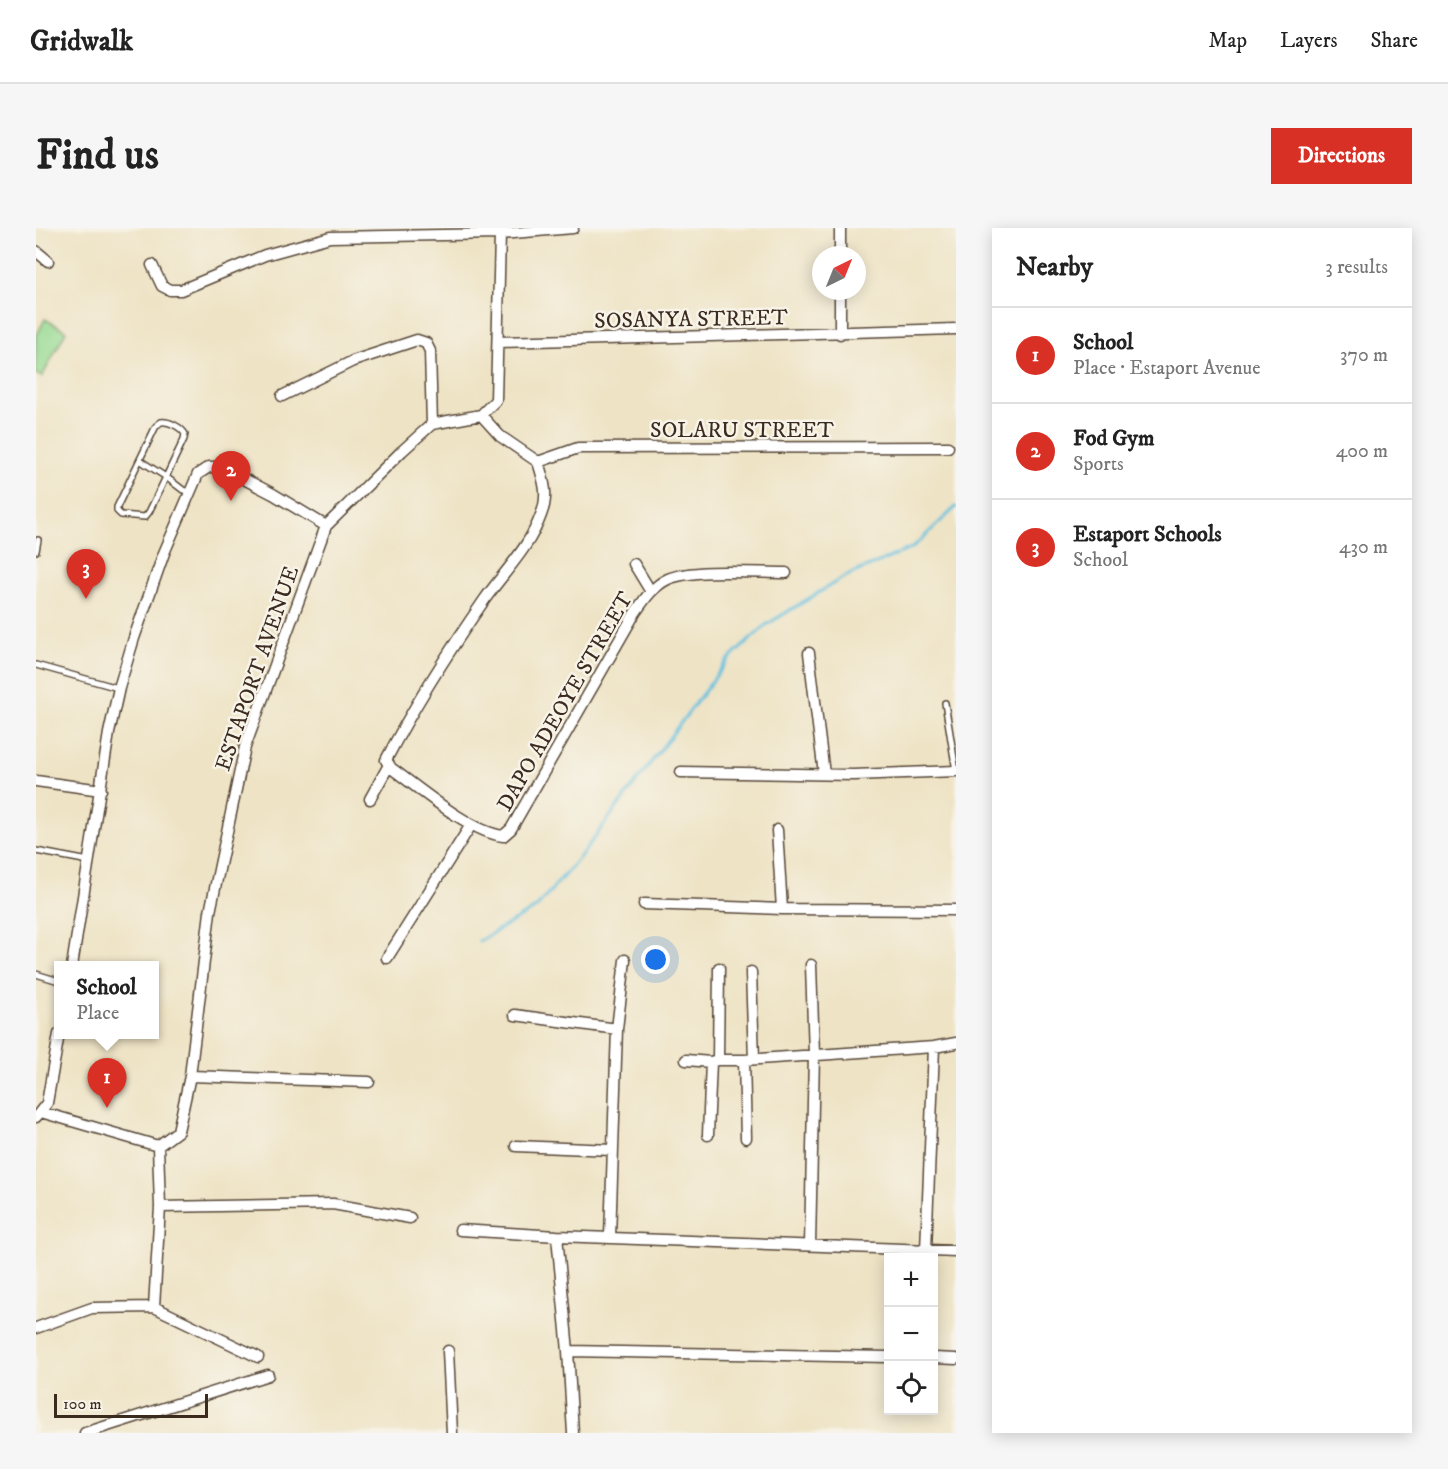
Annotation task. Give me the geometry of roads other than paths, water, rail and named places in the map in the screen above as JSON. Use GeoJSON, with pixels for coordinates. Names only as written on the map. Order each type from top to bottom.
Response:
{"type":"FeatureCollection","features":[{"type":"Feature","properties":{"kind":"street"},"geometry":{"type":"LineString","coordinates":[[152,265],[162,286],[170,290],[181,290],[265,255],[330,237],[500,234],[573,228]]}},
{"type":"Feature","properties":{"kind":"street"},"geometry":{"type":"LineString","coordinates":[[840,228],[840,246]]}},
{"type":"Feature","properties":{"kind":"street"},"geometry":{"type":"LineString","coordinates":[[282,396],[353,361],[417,340],[426,343],[430,351],[432,424],[481,415],[496,400],[500,234]]}},
{"type":"Feature","properties":{"kind":"street"},"geometry":{"type":"LineString","coordinates":[[36,251],[48,261]]}},
{"type":"Feature","properties":{"kind":"street"},"geometry":{"type":"LineString","coordinates":[[840,300],[840,334]]}},
{"type":"Feature","properties":{"kind":"street","name":"SOSANYA STREET"},"geometry":{"type":"LineString","coordinates":[[498,342],[956,329]]}},
{"type":"Feature","properties":{"kind":"street"},"geometry":{"type":"LineString","coordinates":[[370,799],[389,765],[386,759],[458,639],[486,596],[529,543],[542,514],[547,491],[538,462],[500,436],[481,415]]}},
{"type":"Feature","properties":{"kind":"street","name":"ESTAPORT AVENUE"},"geometry":{"type":"LineString","coordinates":[[158,1146],[178,1131],[190,1076],[210,912],[245,747],[326,526],[432,424]]}},
{"type":"Feature","properties":{"kind":"street","name":"SOLARU STREET"},"geometry":{"type":"LineString","coordinates":[[538,462],[578,448],[948,447]]}},
{"type":"Feature","properties":{"kind":"street"},"geometry":{"type":"LineString","coordinates":[[73,961],[109,733],[119,688],[164,553],[198,474],[208,467],[221,467],[273,494],[326,526]]}},
{"type":"Feature","properties":{"kind":"street"},"geometry":{"type":"LineString","coordinates":[[634,564],[651,592]]}},
{"type":"Feature","properties":{"kind":"street","name":"DAPO ADEOYE STREET"},"geometry":{"type":"LineString","coordinates":[[389,765],[471,825],[503,836],[511,829],[634,613],[651,592],[668,579],[696,573],[786,573]]}},
{"type":"Feature","properties":{"kind":"street"},"geometry":{"type":"LineString","coordinates":[[809,653],[824,774]]}},
{"type":"Feature","properties":{"kind":"street"},"geometry":{"type":"LineString","coordinates":[[681,772],[824,774],[956,771]]}},
{"type":"Feature","properties":{"kind":"street"},"geometry":{"type":"LineString","coordinates":[[36,781],[101,790]]}},
{"type":"Feature","properties":{"kind":"street"},"geometry":{"type":"LineString","coordinates":[[387,958],[471,825]]}},
{"type":"Feature","properties":{"kind":"street"},"geometry":{"type":"LineString","coordinates":[[777,830],[782,909]]}},
{"type":"Feature","properties":{"kind":"street"},"geometry":{"type":"LineString","coordinates":[[644,904],[782,909],[956,910]]}},
{"type":"Feature","properties":{"kind":"street"},"geometry":{"type":"LineString","coordinates":[[610,1237],[617,1029],[625,960]]}},
{"type":"Feature","properties":{"kind":"street"},"geometry":{"type":"LineString","coordinates":[[810,1245],[814,1054],[811,965]]}},
{"type":"Feature","properties":{"kind":"street"},"geometry":{"type":"LineString","coordinates":[[708,1135],[719,968]]}},
{"type":"Feature","properties":{"kind":"street"},"geometry":{"type":"LineString","coordinates":[[746,1138],[751,972]]}},
{"type":"Feature","properties":{"kind":"street"},"geometry":{"type":"LineString","coordinates":[[515,1015],[617,1029]]}},
{"type":"Feature","properties":{"kind":"street"},"geometry":{"type":"LineString","coordinates":[[58,1039],[47,1103],[38,1115],[158,1146],[160,1207],[154,1307]]}},
{"type":"Feature","properties":{"kind":"street"},"geometry":{"type":"LineString","coordinates":[[686,1060],[749,1059],[934,1047],[956,1043]]}},
{"type":"Feature","properties":{"kind":"street"},"geometry":{"type":"LineString","coordinates":[[926,1250],[934,1047]]}},
{"type":"Feature","properties":{"kind":"street"},"geometry":{"type":"LineString","coordinates":[[190,1076],[369,1082]]}},
{"type":"Feature","properties":{"kind":"street"},"geometry":{"type":"LineString","coordinates":[[516,1146],[612,1150]]}},
{"type":"Feature","properties":{"kind":"street"},"geometry":{"type":"LineString","coordinates":[[160,1207],[333,1204],[410,1218]]}},
{"type":"Feature","properties":{"kind":"street"},"geometry":{"type":"LineString","coordinates":[[460,1230],[556,1236],[956,1251]]}},
{"type":"Feature","properties":{"kind":"street"},"geometry":{"type":"LineString","coordinates":[[556,1236],[568,1351],[573,1433]]}},
{"type":"Feature","properties":{"kind":"street"},"geometry":{"type":"LineString","coordinates":[[36,1328],[92,1308],[154,1307],[258,1357]]}},
{"type":"Feature","properties":{"kind":"street"},"geometry":{"type":"LineString","coordinates":[[568,1351],[884,1357]]}},
{"type":"Feature","properties":{"kind":"street"},"geometry":{"type":"LineString","coordinates":[[448,1352],[453,1433]]}},
{"type":"Feature","properties":{"kind":"street"},"geometry":{"type":"LineString","coordinates":[[938,1358],[956,1359]]}},
{"type":"Feature","properties":{"kind":"street"},"geometry":{"type":"LineString","coordinates":[[85,1433],[268,1375]]}},
{"type":"Feature","properties":{"kind":"lane"},"geometry":{"type":"LineString","coordinates":[[160,422],[166,422],[182,429],[185,434],[166,477],[145,517],[121,515],[117,511],[156,426],[160,422]]}},
{"type":"Feature","properties":{"kind":"lane"},"geometry":{"type":"LineString","coordinates":[[141,461],[189,492]]}},
{"type":"Feature","properties":{"kind":"lane"},"geometry":{"type":"LineString","coordinates":[[36,551],[38,540]]}},
{"type":"Feature","properties":{"kind":"lane"},"geometry":{"type":"LineString","coordinates":[[36,665],[119,688]]}},
{"type":"Feature","properties":{"kind":"lane"},"geometry":{"type":"LineString","coordinates":[[945,703],[956,771]]}},
{"type":"Feature","properties":{"kind":"lane"},"geometry":{"type":"LineString","coordinates":[[36,851],[89,861]]}},
{"type":"Feature","properties":{"kind":"lane"},"geometry":{"type":"LineString","coordinates":[[36,974],[54,979]]}},
{"type":"Feature","properties":{"kind":"waterway"},"geometry":{"type":"LineString","coordinates":[[479,941],[536,908],[579,858],[728,660],[766,625],[844,577],[912,548],[956,507]]}},
{"type":"Feature","properties":{"kind":"place","name":"Fod Gym"},"geometry":{"type":"Point","coordinates":[231,501]}},
{"type":"Feature","properties":{"kind":"place","name":"Estaport Schools"},"geometry":{"type":"Point","coordinates":[86,599]}},
{"type":"Feature","properties":{"kind":"place","name":"School"},"geometry":{"type":"Point","coordinates":[107,1108]}}]}
